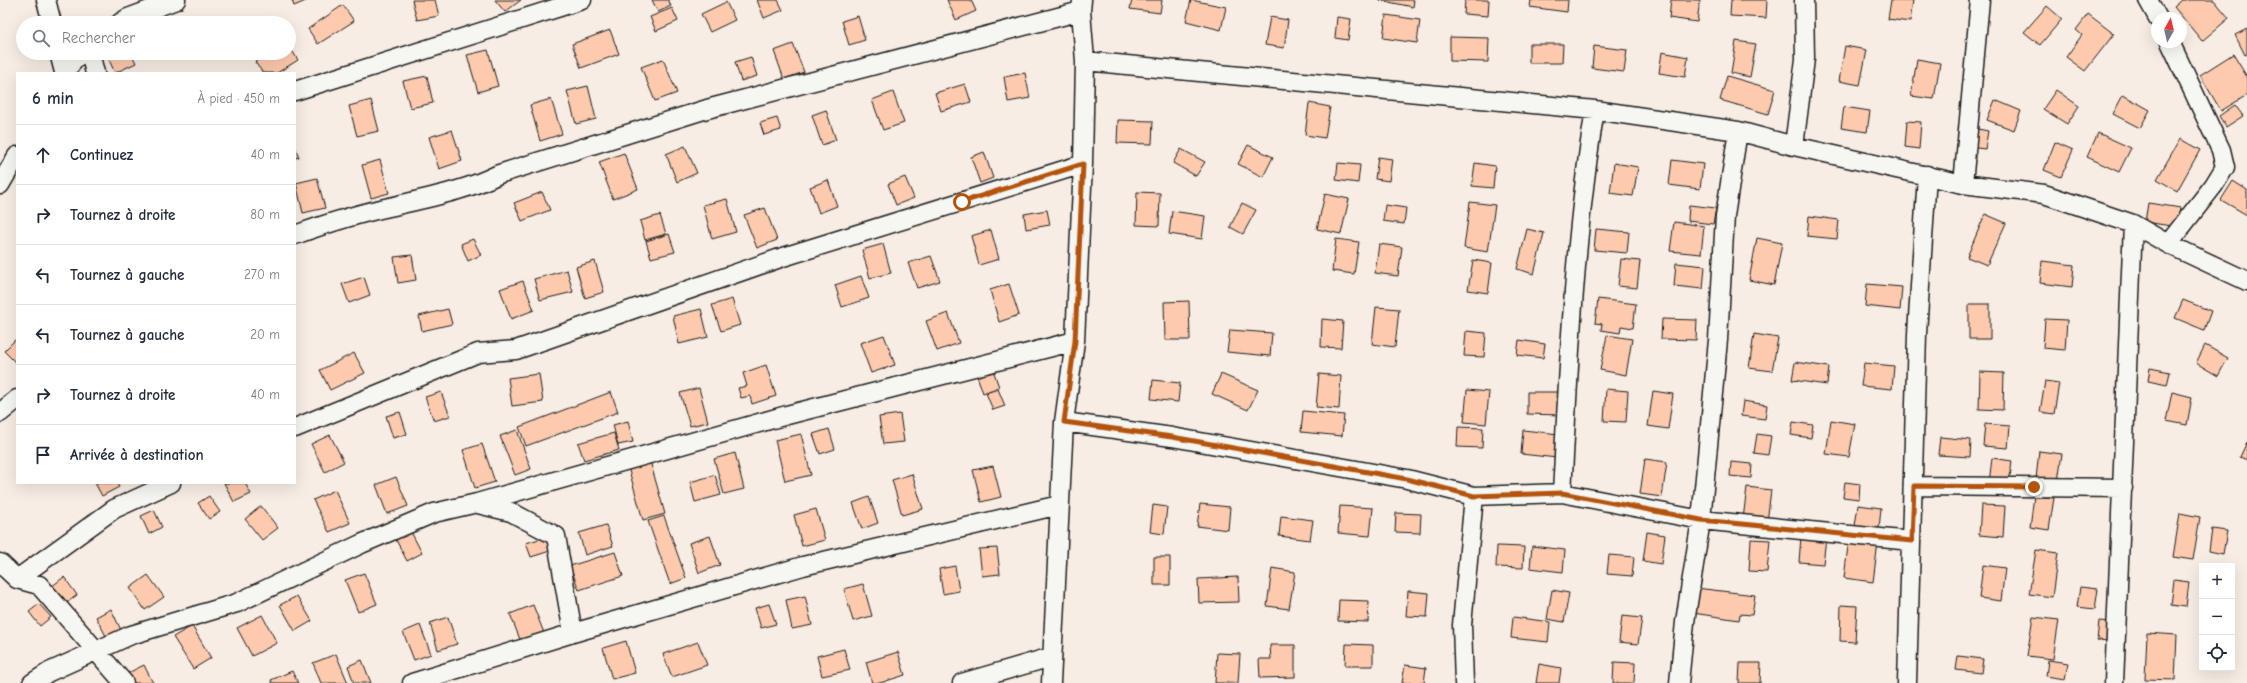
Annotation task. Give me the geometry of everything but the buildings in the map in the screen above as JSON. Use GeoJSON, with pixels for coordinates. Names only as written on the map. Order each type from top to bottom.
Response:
{"type":"FeatureCollection","features":[{"type":"Feature","properties":{"kind":"street"},"geometry":{"type":"LineString","coordinates":[[46,0],[50,16]]}},
{"type":"Feature","properties":{"kind":"street"},"geometry":{"type":"LineString","coordinates":[[133,16],[176,0]]}},
{"type":"Feature","properties":{"kind":"street"},"geometry":{"type":"LineString","coordinates":[[296,91],[582,0]]}},
{"type":"Feature","properties":{"kind":"street"},"geometry":{"type":"LineString","coordinates":[[1794,146],[1804,59],[1804,0]]}},
{"type":"Feature","properties":{"kind":"street"},"geometry":{"type":"LineString","coordinates":[[1963,184],[1980,0]]}},
{"type":"Feature","properties":{"kind":"street"},"geometry":{"type":"LineString","coordinates":[[2148,0],[2155,12]]}},
{"type":"Feature","properties":{"kind":"street"},"geometry":{"type":"LineString","coordinates":[[296,235],[330,222],[456,192],[477,185],[499,174],[707,109],[1081,5],[1085,61],[1083,164],[1075,341],[1064,422],[1051,657],[1051,683]]}},
{"type":"Feature","properties":{"kind":"street"},"geometry":{"type":"LineString","coordinates":[[2168,244],[2214,184],[2225,167],[2221,150],[2173,48]]}},
{"type":"Feature","properties":{"kind":"street"},"geometry":{"type":"LineString","coordinates":[[61,60],[64,72]]}},
{"type":"Feature","properties":{"kind":"street"},"geometry":{"type":"LineString","coordinates":[[64,72],[74,60]]}},
{"type":"Feature","properties":{"kind":"street"},"geometry":{"type":"LineString","coordinates":[[92,60],[95,72]]}},
{"type":"Feature","properties":{"kind":"street"},"geometry":{"type":"LineString","coordinates":[[1085,61],[1596,110],[1738,131],[1794,146],[1963,184],[2044,194],[2133,224],[2168,244],[2247,281]]}},
{"type":"Feature","properties":{"kind":"street"},"geometry":{"type":"LineString","coordinates":[[1562,493],[1571,325],[1586,167],[1596,110]]}},
{"type":"Feature","properties":{"kind":"street"},"geometry":{"type":"LineString","coordinates":[[1679,683],[1685,622],[1701,520],[1718,340],[1725,216],[1738,131]]}},
{"type":"Feature","properties":{"kind":"street"},"geometry":{"type":"LineString","coordinates":[[0,184],[16,158]]}},
{"type":"Feature","properties":{"kind":"street"},"geometry":{"type":"LineString","coordinates":[[296,428],[478,353],[516,350],[780,258],[1083,164]]}},
{"type":"Feature","properties":{"kind":"street"},"geometry":{"type":"LineString","coordinates":[[1907,683],[1914,486],[1917,334],[1927,175]]}},
{"type":"Feature","properties":{"kind":"street"},"geometry":{"type":"LineString","coordinates":[[2114,683],[2133,224]]}},
{"type":"Feature","properties":{"kind":"street"},"geometry":{"type":"LineString","coordinates":[[32,683],[49,672],[131,635],[237,603],[361,544],[434,513],[477,503],[787,414],[1075,341]]}},
{"type":"Feature","properties":{"kind":"street"},"geometry":{"type":"LineString","coordinates":[[0,413],[16,400]]}},
{"type":"Feature","properties":{"kind":"street"},"geometry":{"type":"LineString","coordinates":[[1064,422],[1172,437],[1407,479],[1474,496],[1562,493],[1701,520],[1912,541]]}},
{"type":"Feature","properties":{"kind":"street"},"geometry":{"type":"LineString","coordinates":[[17,579],[114,509],[170,484]]}},
{"type":"Feature","properties":{"kind":"street"},"geometry":{"type":"LineString","coordinates":[[1914,486],[2123,488]]}},
{"type":"Feature","properties":{"kind":"street"},"geometry":{"type":"LineString","coordinates":[[1464,683],[1462,625],[1474,496]]}},
{"type":"Feature","properties":{"kind":"street"},"geometry":{"type":"LineString","coordinates":[[477,503],[511,512],[556,536],[573,632]]}},
{"type":"Feature","properties":{"kind":"street"},"geometry":{"type":"LineString","coordinates":[[412,683],[573,632],[803,566],[1059,505]]}},
{"type":"Feature","properties":{"kind":"street"},"geometry":{"type":"LineString","coordinates":[[0,563],[17,579],[39,585],[124,683]]}},
{"type":"Feature","properties":{"kind":"street"},"geometry":{"type":"LineString","coordinates":[[962,683],[1051,657]]}},
{"type":"Feature","properties":{"kind":"route"},"geometry":{"type":"LineString","coordinates":[[962,202],[1083,164],[1075,341],[1064,422],[1172,437],[1407,479],[1474,496],[1562,493],[1701,520],[1912,541],[1914,486],[2034,487]]}}]}
